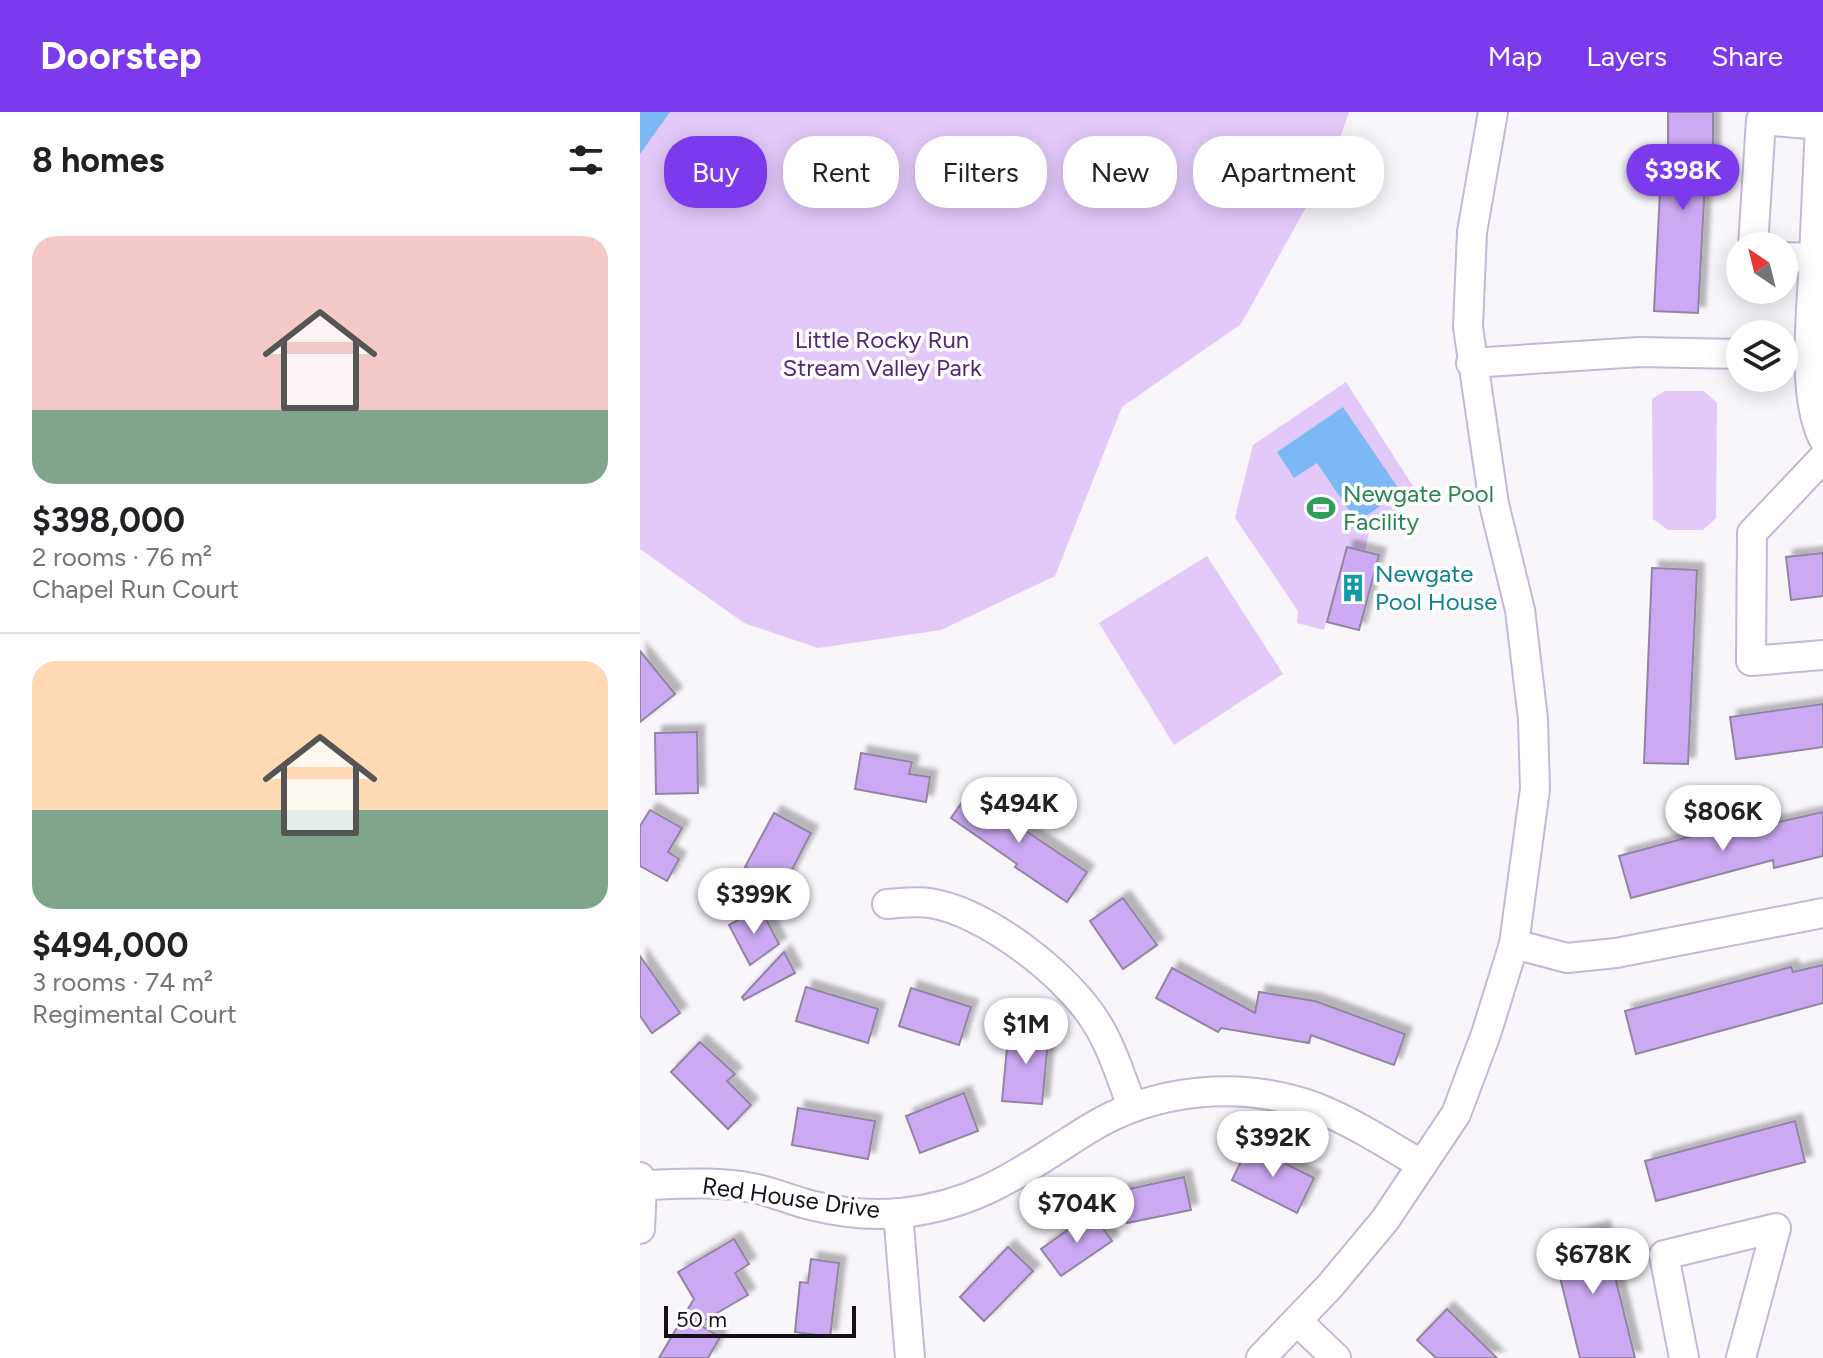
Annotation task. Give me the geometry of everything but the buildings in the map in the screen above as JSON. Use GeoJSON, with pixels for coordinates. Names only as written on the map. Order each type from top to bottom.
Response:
{"type":"FeatureCollection","features":[{"type":"Feature","properties":{"kind":"street"},"geometry":{"type":"LineString","coordinates":[[1261,1358],[1330,1286],[1385,1220],[1456,1114],[1486,1034],[1514,944],[1535,789],[1533,719],[1520,610],[1494,504],[1471,363],[1468,295],[1472,232],[1493,112]]}},
{"type":"Feature","properties":{"kind":"street"},"geometry":{"type":"LineString","coordinates":[[1754,232],[1761,120],[1820,125],[1806,356],[1815,423],[1823,438]]}},
{"type":"Feature","properties":{"kind":"street"},"geometry":{"type":"LineString","coordinates":[[1798,257],[1814,258]]}},
{"type":"Feature","properties":{"kind":"street"},"geometry":{"type":"LineString","coordinates":[[1471,363],[1640,352],[1726,354]]}},
{"type":"Feature","properties":{"kind":"street"},"geometry":{"type":"LineString","coordinates":[[1823,458],[1752,533],[1751,661],[1823,655]]}},
{"type":"Feature","properties":{"kind":"street"},"geometry":{"type":"LineString","coordinates":[[887,904],[929,903],[963,913],[1049,967],[1096,1022],[1109,1046],[1132,1106]]}},
{"type":"Feature","properties":{"kind":"street"},"geometry":{"type":"LineString","coordinates":[[1514,944],[1567,958],[1616,953],[1823,913]]}},
{"type":"Feature","properties":{"kind":"street","name":"Red House Drive"},"geometry":{"type":"LineString","coordinates":[[641,1181],[733,1185],[846,1211],[898,1213],[948,1206],[987,1191],[1132,1106],[1166,1096],[1214,1092],[1281,1097],[1315,1107],[1363,1129],[1422,1165]]}},
{"type":"Feature","properties":{"kind":"street"},"geometry":{"type":"LineString","coordinates":[[640,1229],[641,1181]]}},
{"type":"Feature","properties":{"kind":"street"},"geometry":{"type":"LineString","coordinates":[[898,1213],[910,1358]]}},
{"type":"Feature","properties":{"kind":"street"},"geometry":{"type":"LineString","coordinates":[[1684,1358],[1664,1255],[1776,1228],[1741,1358]]}},
{"type":"Feature","properties":{"kind":"street"},"geometry":{"type":"LineString","coordinates":[[1297,1321],[1336,1358]]}},
{"type":"Feature","properties":{"kind":"green space","name":"Little Rocky Run Stream Valley Park"},"geometry":{"type":"Polygon","coordinates":[[[640,112],[1349,112],[1341,136],[1193,136],[1193,208],[1306,208],[1241,324],[1122,407],[1055,576],[941,630],[818,648],[744,623],[640,549],[640,112]]]}},
{"type":"Feature","properties":{"kind":"green space","name":"Newgate Pool Facility"},"geometry":{"type":"Polygon","coordinates":[[[1346,382],[1420,497],[1369,532],[1365,552],[1347,547],[1324,630],[1297,623],[1298,611],[1235,518],[1253,445],[1346,382]]]}},
{"type":"Feature","properties":{"kind":"green space"},"geometry":{"type":"Polygon","coordinates":[[[1665,391],[1704,391],[1717,403],[1716,518],[1703,530],[1668,530],[1653,519],[1652,399],[1665,391]]]}},
{"type":"Feature","properties":{"kind":"green space"},"geometry":{"type":"Polygon","coordinates":[[[1207,556],[1283,674],[1174,745],[1099,623],[1207,556]]]}},
{"type":"Feature","properties":{"kind":"water"},"geometry":{"type":"Polygon","coordinates":[[[640,112],[670,112],[640,154],[640,112]]]}},
{"type":"Feature","properties":{"kind":"water"},"geometry":{"type":"Polygon","coordinates":[[[1343,407],[1401,492],[1357,522],[1317,463],[1294,478],[1277,452],[1343,407]]]}},
{"type":"Feature","properties":{"kind":"place","name":"Newgate Pool Facility"},"geometry":{"type":"Point","coordinates":[1321,508]}},
{"type":"Feature","properties":{"kind":"place","name":"Newgate Pool House"},"geometry":{"type":"Point","coordinates":[1353,588]}}]}
